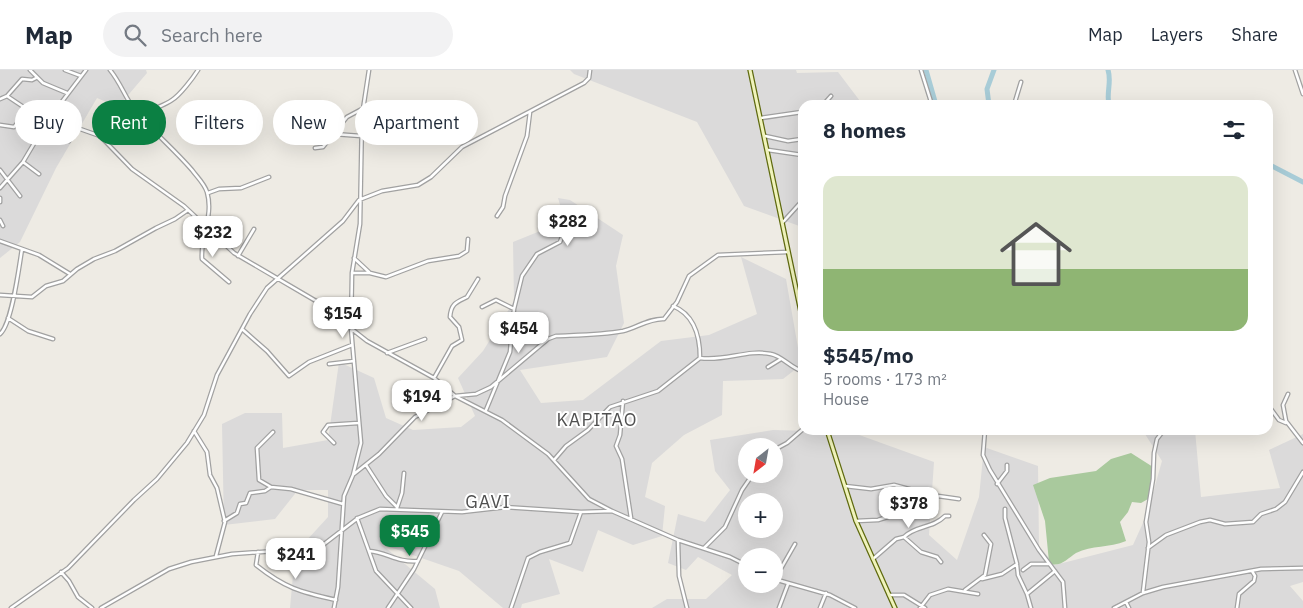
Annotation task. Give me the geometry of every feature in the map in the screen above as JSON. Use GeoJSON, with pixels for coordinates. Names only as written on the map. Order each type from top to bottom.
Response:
{"type":"FeatureCollection","features":[{"type":"Feature","properties":{"kind":"main road"},"geometry":{"type":"LineString","coordinates":[[750,70],[798,297]]}},
{"type":"Feature","properties":{"kind":"main road"},"geometry":{"type":"LineString","coordinates":[[829,435],[856,521],[895,608]]}},
{"type":"Feature","properties":{"kind":"street"},"geometry":{"type":"LineString","coordinates":[[30,70],[36,78],[46,85],[67,94]]}},
{"type":"Feature","properties":{"kind":"street"},"geometry":{"type":"LineString","coordinates":[[66,70],[82,76]]}},
{"type":"Feature","properties":{"kind":"street"},"geometry":{"type":"LineString","coordinates":[[62,100],[86,70]]}},
{"type":"Feature","properties":{"kind":"street"},"geometry":{"type":"LineString","coordinates":[[110,70],[129,100]]}},
{"type":"Feature","properties":{"kind":"street"},"geometry":{"type":"LineString","coordinates":[[166,103],[174,99],[180,91],[191,83],[198,70]]}},
{"type":"Feature","properties":{"kind":"street"},"geometry":{"type":"LineString","coordinates":[[364,100],[369,70]]}},
{"type":"Feature","properties":{"kind":"street"},"geometry":{"type":"LineString","coordinates":[[11,608],[61,572],[134,500],[152,485],[194,432],[206,411],[217,375],[259,299],[278,279],[343,221],[359,200],[382,191],[418,185],[430,177],[462,147],[584,82],[590,70]]}},
{"type":"Feature","properties":{"kind":"street"},"geometry":{"type":"LineString","coordinates":[[921,70],[930,100]]}},
{"type":"Feature","properties":{"kind":"street"},"geometry":{"type":"LineString","coordinates":[[1295,70],[1303,94]]}},
{"type":"Feature","properties":{"kind":"street"},"geometry":{"type":"LineString","coordinates":[[0,99],[7,96],[22,79],[32,80],[36,78]]}},
{"type":"Feature","properties":{"kind":"street"},"geometry":{"type":"LineString","coordinates":[[1016,100],[1021,82]]}},
{"type":"Feature","properties":{"kind":"street"},"geometry":{"type":"LineString","coordinates":[[7,96],[15,101]]}},
{"type":"Feature","properties":{"kind":"street"},"geometry":{"type":"LineString","coordinates":[[827,100],[831,96]]}},
{"type":"Feature","properties":{"kind":"street"},"geometry":{"type":"LineString","coordinates":[[496,216],[504,204],[505,196],[527,136],[530,112]]}},
{"type":"Feature","properties":{"kind":"street"},"geometry":{"type":"LineString","coordinates":[[761,118],[798,113]]}},
{"type":"Feature","properties":{"kind":"street"},"geometry":{"type":"LineString","coordinates":[[0,125],[15,126]]}},
{"type":"Feature","properties":{"kind":"street"},"geometry":{"type":"LineString","coordinates":[[82,130],[100,136],[132,169],[188,210],[238,256],[316,301],[387,353],[434,378],[454,396],[486,410],[554,460],[589,499],[678,540],[738,562]]}},
{"type":"Feature","properties":{"kind":"street"},"geometry":{"type":"LineString","coordinates":[[764,136],[790,141],[798,140]]}},
{"type":"Feature","properties":{"kind":"street"},"geometry":{"type":"LineString","coordinates":[[166,142],[204,184],[208,194],[208,219],[202,242],[202,260],[229,282]]}},
{"type":"Feature","properties":{"kind":"street"},"geometry":{"type":"LineString","coordinates":[[1,186],[23,162],[33,145]]}},
{"type":"Feature","properties":{"kind":"street"},"geometry":{"type":"LineString","coordinates":[[315,148],[321,148],[324,145]]}},
{"type":"Feature","properties":{"kind":"street"},"geometry":{"type":"LineString","coordinates":[[334,608],[346,489],[353,475],[360,443],[351,328],[352,273],[360,224],[361,145]]}},
{"type":"Feature","properties":{"kind":"street"},"geometry":{"type":"LineString","coordinates":[[768,150],[798,154]]}},
{"type":"Feature","properties":{"kind":"street"},"geometry":{"type":"LineString","coordinates":[[23,162],[39,174]]}},
{"type":"Feature","properties":{"kind":"street"},"geometry":{"type":"LineString","coordinates":[[0,170],[20,196]]}},
{"type":"Feature","properties":{"kind":"street"},"geometry":{"type":"LineString","coordinates":[[208,194],[222,188],[241,188],[269,177]]}},
{"type":"Feature","properties":{"kind":"street"},"geometry":{"type":"LineString","coordinates":[[783,222],[798,205]]}},
{"type":"Feature","properties":{"kind":"street"},"geometry":{"type":"LineString","coordinates":[[0,295],[32,297],[46,286],[63,281],[70,274],[94,259],[111,253],[175,219],[188,210]]}},
{"type":"Feature","properties":{"kind":"street"},"geometry":{"type":"LineString","coordinates":[[208,219],[218,221]]}},
{"type":"Feature","properties":{"kind":"street"},"geometry":{"type":"LineString","coordinates":[[0,220],[3,226]]}},
{"type":"Feature","properties":{"kind":"street"},"geometry":{"type":"LineString","coordinates":[[486,410],[511,348],[514,309],[522,276],[531,261],[542,250],[560,242],[564,232],[589,223]]}},
{"type":"Feature","properties":{"kind":"street"},"geometry":{"type":"LineString","coordinates":[[238,256],[254,229]]}},
{"type":"Feature","properties":{"kind":"street"},"geometry":{"type":"LineString","coordinates":[[352,273],[370,273],[386,277],[428,261],[460,256],[467,251],[468,239]]}},
{"type":"Feature","properties":{"kind":"street"},"geometry":{"type":"LineString","coordinates":[[0,241],[39,255],[70,274]]}},
{"type":"Feature","properties":{"kind":"street"},"geometry":{"type":"LineString","coordinates":[[0,334],[5,330],[14,297],[22,249]]}},
{"type":"Feature","properties":{"kind":"street"},"geometry":{"type":"LineString","coordinates":[[353,475],[366,465],[414,417],[454,396],[476,394],[498,383],[548,339],[556,336],[612,333],[664,319],[677,302],[689,276],[718,255],[789,252]]}},
{"type":"Feature","properties":{"kind":"street"},"geometry":{"type":"LineString","coordinates":[[354,258],[370,273]]}},
{"type":"Feature","properties":{"kind":"street"},"geometry":{"type":"LineString","coordinates":[[434,378],[452,346],[462,340],[460,327],[450,317],[452,308],[458,299],[468,296],[478,279]]}},
{"type":"Feature","properties":{"kind":"street"},"geometry":{"type":"LineString","coordinates":[[482,307],[496,300],[514,309]]}},
{"type":"Feature","properties":{"kind":"street"},"geometry":{"type":"LineString","coordinates":[[677,302],[679,309]]}},
{"type":"Feature","properties":{"kind":"street"},"geometry":{"type":"LineString","coordinates":[[674,306],[695,325],[700,346],[700,358]]}},
{"type":"Feature","properties":{"kind":"street"},"geometry":{"type":"LineString","coordinates":[[8,318],[28,331],[53,339]]}},
{"type":"Feature","properties":{"kind":"street"},"geometry":{"type":"LineString","coordinates":[[242,329],[267,351],[289,376],[309,362],[352,345]]}},
{"type":"Feature","properties":{"kind":"street"},"geometry":{"type":"LineString","coordinates":[[387,353],[425,339]]}},
{"type":"Feature","properties":{"kind":"street"},"geometry":{"type":"LineString","coordinates":[[554,460],[568,444],[588,430],[610,407],[623,401],[658,391],[700,358],[730,358],[754,353],[770,354],[798,369]]}},
{"type":"Feature","properties":{"kind":"street"},"geometry":{"type":"LineString","coordinates":[[768,367],[781,359]]}},
{"type":"Feature","properties":{"kind":"street"},"geometry":{"type":"LineString","coordinates":[[329,364],[354,361]]}},
{"type":"Feature","properties":{"kind":"street"},"geometry":{"type":"LineString","coordinates":[[1287,424],[1283,405],[1288,394]]}},
{"type":"Feature","properties":{"kind":"street"},"geometry":{"type":"LineString","coordinates":[[623,401],[620,435],[616,446],[622,459],[631,518]]}},
{"type":"Feature","properties":{"kind":"street"},"geometry":{"type":"LineString","coordinates":[[1273,411],[1279,420],[1287,424],[1303,443]]}},
{"type":"Feature","properties":{"kind":"street"},"geometry":{"type":"LineString","coordinates":[[334,443],[323,432],[328,425],[358,423]]}},
{"type":"Feature","properties":{"kind":"street"},"geometry":{"type":"LineString","coordinates":[[194,432],[207,452],[210,475],[217,488],[224,521],[216,556]]}},
{"type":"Feature","properties":{"kind":"street"},"geometry":{"type":"LineString","coordinates":[[273,432],[257,448],[259,480],[271,487],[302,490],[344,504]]}},
{"type":"Feature","properties":{"kind":"street"},"geometry":{"type":"LineString","coordinates":[[783,445],[798,433]]}},
{"type":"Feature","properties":{"kind":"street"},"geometry":{"type":"LineString","coordinates":[[985,435],[984,455],[997,484],[1065,587],[1065,608]]}},
{"type":"Feature","properties":{"kind":"street"},"geometry":{"type":"LineString","coordinates":[[1143,593],[1148,548],[1146,522],[1154,453],[1157,439],[1160,435]]}},
{"type":"Feature","properties":{"kind":"street"},"geometry":{"type":"LineString","coordinates":[[997,484],[1007,471],[1007,464]]}},
{"type":"Feature","properties":{"kind":"street"},"geometry":{"type":"LineString","coordinates":[[366,465],[386,496],[397,508]]}},
{"type":"Feature","properties":{"kind":"street"},"geometry":{"type":"LineString","coordinates":[[1148,548],[1166,535],[1200,522],[1210,520],[1222,524],[1253,522],[1261,514],[1276,509],[1285,502],[1303,472]]}},
{"type":"Feature","properties":{"kind":"street"},"geometry":{"type":"LineString","coordinates":[[397,508],[402,493],[404,473]]}},
{"type":"Feature","properties":{"kind":"street"},"geometry":{"type":"LineString","coordinates":[[704,548],[725,527],[747,483]]}},
{"type":"Feature","properties":{"kind":"street"},"geometry":{"type":"LineString","coordinates":[[844,485],[870,489],[894,485],[931,495],[959,499]]}},
{"type":"Feature","properties":{"kind":"street"},"geometry":{"type":"LineString","coordinates":[[224,521],[237,513],[240,504],[246,502],[250,493],[265,491],[271,487]]}},
{"type":"Feature","properties":{"kind":"street"},"geometry":{"type":"LineString","coordinates":[[101,608],[169,569],[216,556],[315,550],[342,532],[357,518],[380,510],[397,508],[442,512],[472,512],[506,507],[581,512],[612,511]]}},
{"type":"Feature","properties":{"kind":"street"},"geometry":{"type":"LineString","coordinates":[[1005,509],[1005,518],[1018,575],[1028,594],[1031,608]]}},
{"type":"Feature","properties":{"kind":"street"},"geometry":{"type":"LineString","coordinates":[[388,608],[418,561],[442,512]]}},
{"type":"Feature","properties":{"kind":"street"},"geometry":{"type":"LineString","coordinates":[[511,608],[528,558],[540,552],[570,543],[581,512]]}},
{"type":"Feature","properties":{"kind":"street"},"geometry":{"type":"LineString","coordinates":[[856,521],[878,520],[897,514]]}},
{"type":"Feature","properties":{"kind":"street"},"geometry":{"type":"LineString","coordinates":[[873,558],[896,539],[913,531],[932,526],[945,516],[949,516]]}},
{"type":"Feature","properties":{"kind":"street"},"geometry":{"type":"LineString","coordinates":[[357,518],[376,571],[412,608]]}},
{"type":"Feature","properties":{"kind":"street"},"geometry":{"type":"LineString","coordinates":[[982,579],[986,570],[991,544],[984,535]]}},
{"type":"Feature","properties":{"kind":"street"},"geometry":{"type":"LineString","coordinates":[[904,536],[921,552],[937,557],[941,562]]}},
{"type":"Feature","properties":{"kind":"street"},"geometry":{"type":"LineString","coordinates":[[678,540],[679,576],[687,608]]}},
{"type":"Feature","properties":{"kind":"street"},"geometry":{"type":"LineString","coordinates":[[783,564],[795,544]]}},
{"type":"Feature","properties":{"kind":"street"},"geometry":{"type":"LineString","coordinates":[[369,551],[395,560],[418,561]]}},
{"type":"Feature","properties":{"kind":"street"},"geometry":{"type":"LineString","coordinates":[[258,552],[256,565],[274,580],[308,595],[336,600]]}},
{"type":"Feature","properties":{"kind":"street"},"geometry":{"type":"LineString","coordinates":[[1023,570],[1031,564],[1049,564]]}},
{"type":"Feature","properties":{"kind":"street"},"geometry":{"type":"LineString","coordinates":[[965,590],[982,579],[1002,574],[1017,565]]}},
{"type":"Feature","properties":{"kind":"street"},"geometry":{"type":"LineString","coordinates":[[1114,608],[1143,593],[1252,571],[1279,567],[1303,568]]}},
{"type":"Feature","properties":{"kind":"street"},"geometry":{"type":"LineString","coordinates":[[1028,594],[1055,571]]}},
{"type":"Feature","properties":{"kind":"street"},"geometry":{"type":"LineString","coordinates":[[1237,608],[1240,594],[1254,581],[1255,576],[1252,571]]}},
{"type":"Feature","properties":{"kind":"street"},"geometry":{"type":"LineString","coordinates":[[61,572],[70,581],[78,597],[92,608]]}},
{"type":"Feature","properties":{"kind":"street"},"geometry":{"type":"LineString","coordinates":[[783,582],[826,593],[855,608]]}},
{"type":"Feature","properties":{"kind":"street"},"geometry":{"type":"LineString","coordinates":[[779,608],[788,584]]}},
{"type":"Feature","properties":{"kind":"street"},"geometry":{"type":"LineString","coordinates":[[889,595],[904,596],[923,607],[930,595],[948,588],[978,594]]}},
{"type":"Feature","properties":{"kind":"street"},"geometry":{"type":"LineString","coordinates":[[820,608],[826,593]]}},
{"type":"Feature","properties":{"kind":"street"},"geometry":{"type":"LineString","coordinates":[[1126,602],[1129,608]]}},
{"type":"Feature","properties":{"kind":"shaded area"},"geometry":{"type":"Polygon","coordinates":[[[0,70],[146,70],[147,73],[124,100],[102,100],[97,98],[92,100],[92,107],[82,124],[82,100],[15,100],[15,145],[69,145],[56,168],[20,242],[0,258],[0,70]]]}},
{"type":"Feature","properties":{"kind":"shaded area"},"geometry":{"type":"Polygon","coordinates":[[[570,70],[796,70],[797,73],[838,72],[859,100],[798,100],[798,226],[744,206],[697,122],[574,74],[570,70]]]}},
{"type":"Feature","properties":{"kind":"shaded area"},"geometry":{"type":"Polygon","coordinates":[[[558,198],[570,200],[623,235],[616,266],[624,323],[607,357],[520,370],[541,403],[583,400],[661,341],[709,335],[757,314],[741,257],[786,279],[798,348],[798,367],[783,379],[723,381],[722,415],[684,435],[652,463],[645,497],[665,506],[662,536],[633,545],[598,530],[583,572],[549,559],[560,594],[522,604],[521,608],[503,608],[459,571],[381,544],[435,589],[440,608],[290,608],[295,553],[328,517],[328,490],[298,490],[275,519],[224,525],[222,424],[245,413],[282,413],[283,448],[328,440],[339,362],[374,378],[386,418],[413,430],[461,427],[475,416],[458,378],[483,351],[514,301],[513,242],[565,221],[558,198]]]}},
{"type":"Feature","properties":{"kind":"shaded area"},"geometry":{"type":"Polygon","coordinates":[[[773,430],[798,431],[798,435],[859,435],[934,462],[929,535],[957,560],[979,497],[984,447],[1038,466],[1039,546],[1055,565],[1133,545],[1147,514],[1162,461],[1146,435],[1195,435],[1201,497],[1280,488],[1269,450],[1303,434],[1303,582],[1290,586],[1303,601],[1303,608],[652,608],[667,599],[706,599],[732,575],[698,557],[686,570],[668,563],[678,514],[705,522],[730,490],[715,471],[710,440],[773,430]]]}},
{"type":"Feature","properties":{"kind":"green space"},"geometry":{"type":"Polygon","coordinates":[[[1131,453],[1153,467],[1148,499],[1141,503],[1132,502],[1128,512],[1120,522],[1126,541],[1082,550],[1061,563],[1051,564],[1049,562],[1045,521],[1033,485],[1050,478],[1096,471],[1111,459],[1131,453]]]}},
{"type":"Feature","properties":{"kind":"waterway"},"geometry":{"type":"LineString","coordinates":[[926,70],[935,100]]}},
{"type":"Feature","properties":{"kind":"waterway"},"geometry":{"type":"LineString","coordinates":[[988,100],[987,89],[994,70]]}},
{"type":"Feature","properties":{"kind":"waterway"},"geometry":{"type":"LineString","coordinates":[[1108,70],[1108,100]]}},
{"type":"Feature","properties":{"kind":"waterway"},"geometry":{"type":"LineString","coordinates":[[1273,167],[1303,182]]}},
{"type":"Feature","properties":{"kind":"district","name":"KAPITAO"},"geometry":{"type":"Point","coordinates":[597,419]}},
{"type":"Feature","properties":{"kind":"district","name":"GAVI"},"geometry":{"type":"Point","coordinates":[488,501]}}]}
